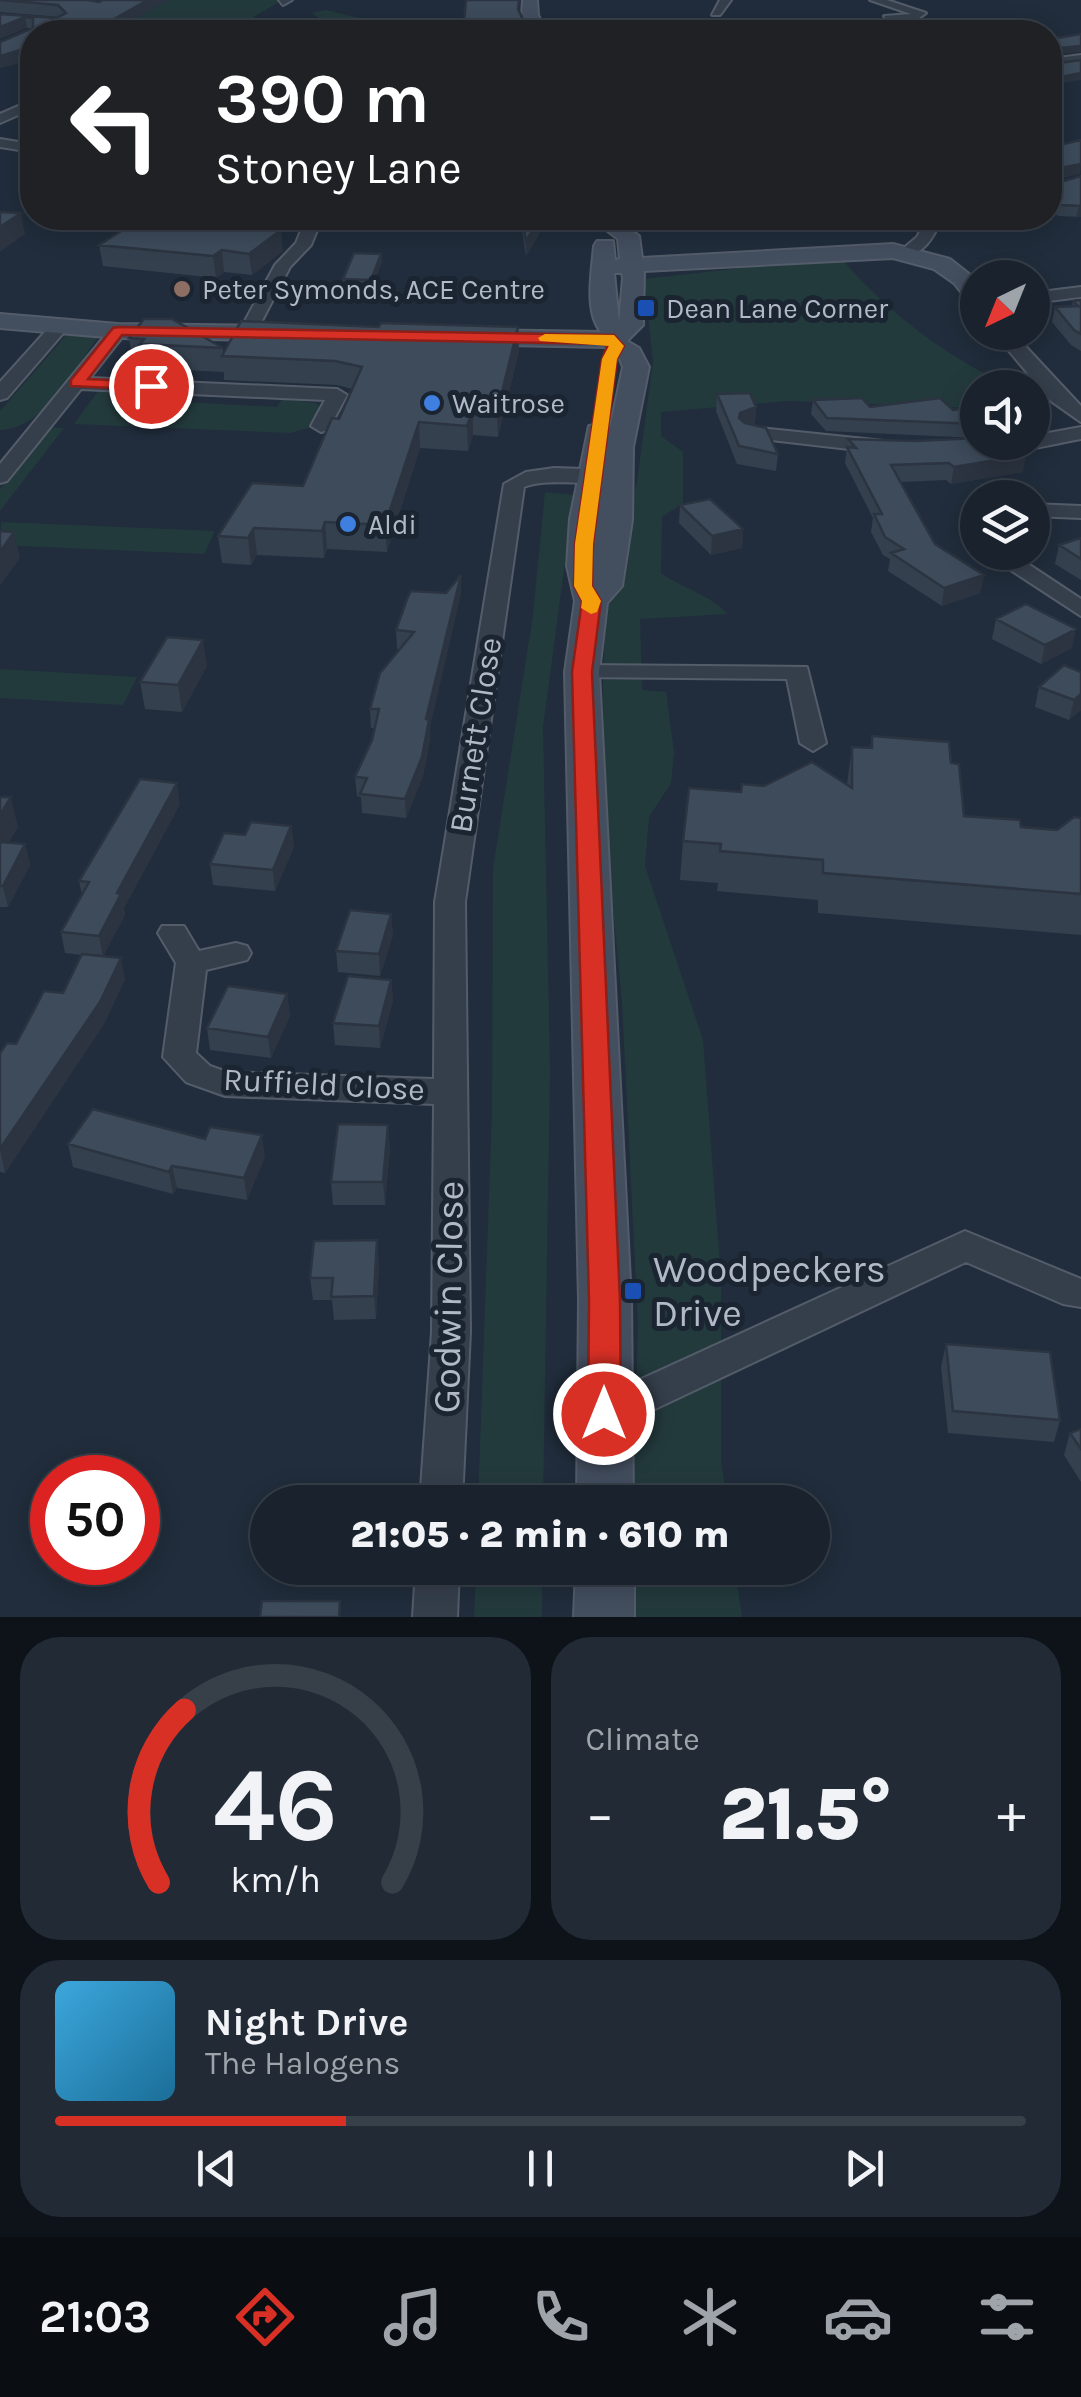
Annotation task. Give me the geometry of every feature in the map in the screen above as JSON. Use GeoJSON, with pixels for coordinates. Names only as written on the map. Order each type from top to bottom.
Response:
{"type":"FeatureCollection","features":[{"type":"Feature","properties":{"kind":"main road"},"geometry":{"type":"LineString","coordinates":[[610,230],[602,268],[607,325],[616,340]]}},
{"type":"Feature","properties":{"kind":"main road"},"geometry":{"type":"LineString","coordinates":[[604,1485],[604,1301],[582,672],[592,601],[606,586],[617,520],[605,475],[609,359],[616,340],[631,326],[633,267],[628,236],[622,230]]}},
{"type":"Feature","properties":{"kind":"main road"},"geometry":{"type":"LineString","coordinates":[[602,268],[862,250],[907,252],[952,268],[960,275]]}},
{"type":"Feature","properties":{"kind":"main road"},"geometry":{"type":"LineString","coordinates":[[0,321],[118,331],[306,333]]}},
{"type":"Feature","properties":{"kind":"main road"},"geometry":{"type":"LineString","coordinates":[[443,336],[616,340]]}},
{"type":"Feature","properties":{"kind":"main road"},"geometry":{"type":"LineString","coordinates":[[604,1585],[604,1617]]}},
{"type":"Feature","properties":{"kind":"street"},"geometry":{"type":"LineString","coordinates":[[716,13],[726,0]]}},
{"type":"Feature","properties":{"kind":"street"},"geometry":{"type":"LineString","coordinates":[[875,0],[920,13],[916,17],[888,18]]}},
{"type":"Feature","properties":{"kind":"street"},"geometry":{"type":"LineString","coordinates":[[248,332],[283,265],[303,245],[309,230]]}},
{"type":"Feature","properties":{"kind":"street"},"geometry":{"type":"LineString","coordinates":[[907,252],[924,240],[929,230]]}},
{"type":"Feature","properties":{"kind":"street"},"geometry":{"type":"LineString","coordinates":[[1050,296],[1081,292]]}},
{"type":"Feature","properties":{"kind":"street"},"geometry":{"type":"LineString","coordinates":[[0,394],[60,327]]}},
{"type":"Feature","properties":{"kind":"street"},"geometry":{"type":"LineString","coordinates":[[0,476],[118,331]]}},
{"type":"Feature","properties":{"kind":"street"},"geometry":{"type":"LineString","coordinates":[[1018,350],[1058,397],[1081,416]]}},
{"type":"Feature","properties":{"kind":"street"},"geometry":{"type":"LineString","coordinates":[[76,383],[337,396],[321,426]]}},
{"type":"Feature","properties":{"kind":"street"},"geometry":{"type":"LineString","coordinates":[[751,433],[910,448]]}},
{"type":"Feature","properties":{"kind":"street"},"geometry":{"type":"LineString","coordinates":[[1050,439],[1081,433]]}},
{"type":"Feature","properties":{"kind":"street"},"geometry":{"type":"LineString","coordinates":[[0,442],[24,443]]}},
{"type":"Feature","properties":{"kind":"street","name":"Burnett Close"},"geometry":{"type":"LineString","coordinates":[[450,1092],[450,902],[514,484],[533,476],[605,475]]}},
{"type":"Feature","properties":{"kind":"street"},"geometry":{"type":"LineString","coordinates":[[1050,511],[1081,512]]}},
{"type":"Feature","properties":{"kind":"street"},"geometry":{"type":"LineString","coordinates":[[1021,570],[1081,610]]}},
{"type":"Feature","properties":{"kind":"street"},"geometry":{"type":"LineString","coordinates":[[582,672],[798,672],[813,743]]}},
{"type":"Feature","properties":{"kind":"street"},"geometry":{"type":"LineString","coordinates":[[174,933],[192,964],[236,953]]}},
{"type":"Feature","properties":{"kind":"street","name":"Ruffield Close"},"geometry":{"type":"LineString","coordinates":[[192,964],[179,1057],[198,1074],[226,1084],[450,1092]]}},
{"type":"Feature","properties":{"kind":"street","name":"Godwin Close"},"geometry":{"type":"LineString","coordinates":[[442,1485],[451,1332],[450,1092]]}},
{"type":"Feature","properties":{"kind":"street"},"geometry":{"type":"LineString","coordinates":[[604,1414],[966,1246],[1076,1294]]}},
{"type":"Feature","properties":{"kind":"street"},"geometry":{"type":"LineString","coordinates":[[435,1617],[437,1585]]}},
{"type":"Feature","properties":{"kind":"green space"},"geometry":{"type":"Polygon","coordinates":[[[107,0],[283,0],[253,17],[265,20],[88,17],[107,0]]]}},
{"type":"Feature","properties":{"kind":"green space"},"geometry":{"type":"Polygon","coordinates":[[[326,10],[367,20],[326,20],[312,13],[326,10]]]}},
{"type":"Feature","properties":{"kind":"green space"},"geometry":{"type":"Polygon","coordinates":[[[840,257],[877,296],[919,331],[979,370],[960,370],[960,407],[788,401],[661,412],[661,436],[683,452],[683,503],[662,517],[661,573],[713,601],[728,614],[640,619],[642,690],[666,692],[674,752],[671,783],[649,817],[645,866],[703,1040],[721,1278],[721,1460],[725,1485],[633,1485],[638,1323],[622,1002],[604,813],[603,688],[606,600],[637,482],[653,361],[644,279],[840,257]]]}},
{"type":"Feature","properties":{"kind":"green space"},"geometry":{"type":"Polygon","coordinates":[[[69,332],[100,334],[45,408],[16,427],[0,430],[0,411],[69,332]]]}},
{"type":"Feature","properties":{"kind":"green space"},"geometry":{"type":"Polygon","coordinates":[[[99,390],[130,391],[125,399],[277,407],[282,399],[316,403],[322,409],[312,427],[290,433],[74,424],[99,390]]]}},
{"type":"Feature","properties":{"kind":"green space"},"geometry":{"type":"Polygon","coordinates":[[[49,427],[64,428],[0,511],[0,489],[49,427]]]}},
{"type":"Feature","properties":{"kind":"green space"},"geometry":{"type":"Polygon","coordinates":[[[545,492],[574,495],[543,727],[550,1071],[543,1485],[479,1485],[492,1114],[493,869],[533,615],[545,492]]]}},
{"type":"Feature","properties":{"kind":"green space"},"geometry":{"type":"Polygon","coordinates":[[[1,522],[215,531],[204,554],[0,545],[1,522]]]}},
{"type":"Feature","properties":{"kind":"green space"},"geometry":{"type":"Polygon","coordinates":[[[0,669],[137,677],[123,705],[0,698],[0,669]]]}},
{"type":"Feature","properties":{"kind":"green space"},"geometry":{"type":"Polygon","coordinates":[[[475,1585],[542,1585],[542,1617],[474,1617],[475,1585]]]}},
{"type":"Feature","properties":{"kind":"green space"},"geometry":{"type":"Polygon","coordinates":[[[633,1585],[737,1585],[742,1617],[634,1617],[633,1585]]]}},
{"type":"Feature","properties":{"kind":"building"},"geometry":{"type":"Polygon","coordinates":[[[0,0],[148,0],[112,20],[25,17],[0,27],[0,14],[56,18],[66,13],[58,5],[0,0]]]}},
{"type":"Feature","properties":{"kind":"building"},"geometry":{"type":"Polygon","coordinates":[[[466,0],[519,0],[523,20],[464,20],[466,0]]]}},
{"type":"Feature","properties":{"kind":"building"},"geometry":{"type":"Polygon","coordinates":[[[20,34],[20,50],[0,56],[0,42],[20,34]]]}},
{"type":"Feature","properties":{"kind":"building"},"geometry":{"type":"Polygon","coordinates":[[[1081,34],[1081,46],[1062,48],[1062,37],[1081,34]]]}},
{"type":"Feature","properties":{"kind":"building"},"geometry":{"type":"Polygon","coordinates":[[[1081,60],[1081,73],[1062,77],[1062,63],[1081,60]]]}},
{"type":"Feature","properties":{"kind":"building"},"geometry":{"type":"Polygon","coordinates":[[[1081,140],[1081,164],[1062,168],[1062,144],[1081,140]]]}},
{"type":"Feature","properties":{"kind":"building"},"geometry":{"type":"Polygon","coordinates":[[[1081,176],[1081,206],[1062,205],[1062,181],[1081,176]]]}},
{"type":"Feature","properties":{"kind":"building"},"geometry":{"type":"Polygon","coordinates":[[[0,212],[20,213],[20,214],[0,227],[0,212]]]}},
{"type":"Feature","properties":{"kind":"building"},"geometry":{"type":"Polygon","coordinates":[[[123,230],[281,230],[249,254],[222,250],[213,256],[99,245],[123,230]]]}},
{"type":"Feature","properties":{"kind":"building"},"geometry":{"type":"Polygon","coordinates":[[[354,253],[381,254],[371,280],[343,279],[354,253]]]}},
{"type":"Feature","properties":{"kind":"building"},"geometry":{"type":"Polygon","coordinates":[[[1081,300],[1081,334],[1055,307],[1078,306],[1073,301],[1081,300]]]}},
{"type":"Feature","properties":{"kind":"building"},"geometry":{"type":"Polygon","coordinates":[[[144,319],[172,319],[223,348],[140,344],[144,339],[129,338],[144,319]]]}},
{"type":"Feature","properties":{"kind":"building"},"geometry":{"type":"Polygon","coordinates":[[[241,321],[379,327],[381,323],[518,327],[497,412],[473,410],[467,426],[419,422],[385,525],[325,522],[322,531],[254,528],[248,538],[218,536],[252,483],[303,486],[332,418],[339,419],[362,367],[335,361],[222,356],[241,321]]]}},
{"type":"Feature","properties":{"kind":"building"},"geometry":{"type":"Polygon","coordinates":[[[750,393],[756,407],[740,413],[739,418],[766,428],[778,454],[739,446],[717,394],[750,393]]]}},
{"type":"Feature","properties":{"kind":"building"},"geometry":{"type":"Polygon","coordinates":[[[862,398],[870,407],[940,398],[953,410],[960,409],[960,423],[827,418],[813,400],[862,398]]]}},
{"type":"Feature","properties":{"kind":"building"},"geometry":{"type":"Polygon","coordinates":[[[848,439],[960,439],[960,460],[996,460],[954,467],[949,463],[891,465],[935,544],[960,560],[960,570],[976,570],[984,575],[944,588],[891,553],[904,549],[885,537],[874,514],[882,514],[847,447],[856,448],[848,439]]]}},
{"type":"Feature","properties":{"kind":"building"},"geometry":{"type":"Polygon","coordinates":[[[710,499],[743,529],[712,536],[680,505],[710,499]]]}},
{"type":"Feature","properties":{"kind":"building"},"geometry":{"type":"Polygon","coordinates":[[[0,531],[14,532],[0,552],[0,531]]]}},
{"type":"Feature","properties":{"kind":"building"},"geometry":{"type":"Polygon","coordinates":[[[1081,538],[1081,559],[1059,545],[1081,538]]]}},
{"type":"Feature","properties":{"kind":"building"},"geometry":{"type":"Polygon","coordinates":[[[461,575],[426,719],[429,720],[422,757],[405,799],[360,794],[367,778],[355,777],[372,740],[379,709],[370,709],[380,673],[414,632],[396,630],[407,599],[411,591],[446,593],[461,575]]]}},
{"type":"Feature","properties":{"kind":"building"},"geometry":{"type":"Polygon","coordinates":[[[1026,604],[1076,629],[1045,645],[996,619],[1026,604]]]}},
{"type":"Feature","properties":{"kind":"building"},"geometry":{"type":"Polygon","coordinates":[[[167,637],[203,640],[178,685],[140,682],[167,637]]]}},
{"type":"Feature","properties":{"kind":"building"},"geometry":{"type":"Polygon","coordinates":[[[1064,665],[1081,672],[1081,694],[1074,700],[1039,687],[1064,665]]]}},
{"type":"Feature","properties":{"kind":"building"},"geometry":{"type":"Polygon","coordinates":[[[872,736],[949,742],[951,763],[959,764],[964,816],[1020,820],[1021,827],[1057,830],[1074,817],[1081,818],[1081,894],[823,873],[823,860],[720,851],[721,844],[683,841],[689,788],[741,792],[742,784],[764,786],[812,762],[852,788],[852,747],[872,748],[872,736]]]}},
{"type":"Feature","properties":{"kind":"building"},"geometry":{"type":"Polygon","coordinates":[[[140,779],[177,783],[117,893],[121,894],[99,936],[61,932],[89,882],[79,881],[140,779]]]}},
{"type":"Feature","properties":{"kind":"building"},"geometry":{"type":"Polygon","coordinates":[[[0,797],[11,797],[0,815],[0,797]]]}},
{"type":"Feature","properties":{"kind":"building"},"geometry":{"type":"Polygon","coordinates":[[[251,822],[291,826],[273,870],[210,864],[224,833],[245,835],[251,822]]]}},
{"type":"Feature","properties":{"kind":"building"},"geometry":{"type":"Polygon","coordinates":[[[0,842],[25,844],[3,886],[0,886],[0,842]]]}},
{"type":"Feature","properties":{"kind":"building"},"geometry":{"type":"Polygon","coordinates":[[[350,910],[391,914],[379,954],[336,951],[350,910]]]}},
{"type":"Feature","properties":{"kind":"building"},"geometry":{"type":"Polygon","coordinates":[[[82,954],[121,958],[100,1002],[0,1149],[0,1053],[7,1043],[16,1044],[44,991],[63,993],[82,954]]]}},
{"type":"Feature","properties":{"kind":"building"},"geometry":{"type":"Polygon","coordinates":[[[348,976],[391,980],[379,1026],[333,1023],[348,976]]]}},
{"type":"Feature","properties":{"kind":"building"},"geometry":{"type":"Polygon","coordinates":[[[228,986],[287,994],[268,1037],[207,1028],[228,986]]]}},
{"type":"Feature","properties":{"kind":"building"},"geometry":{"type":"Polygon","coordinates":[[[93,1109],[205,1139],[210,1127],[262,1135],[244,1178],[172,1166],[169,1172],[68,1144],[93,1109]]]}},
{"type":"Feature","properties":{"kind":"building"},"geometry":{"type":"Polygon","coordinates":[[[338,1124],[388,1125],[383,1182],[331,1182],[338,1124]]]}},
{"type":"Feature","properties":{"kind":"building"},"geometry":{"type":"Polygon","coordinates":[[[377,1240],[374,1296],[331,1297],[333,1278],[310,1278],[314,1241],[377,1240]]]}},
{"type":"Feature","properties":{"kind":"building"},"geometry":{"type":"Polygon","coordinates":[[[946,1344],[1050,1352],[1060,1420],[953,1411],[946,1344]]]}},
{"type":"Feature","properties":{"kind":"building"},"geometry":{"type":"Polygon","coordinates":[[[1081,1429],[1081,1449],[1070,1433],[1081,1429]]]}},
{"type":"Feature","properties":{"kind":"building"},"geometry":{"type":"Polygon","coordinates":[[[262,1601],[340,1601],[339,1617],[260,1617],[262,1601]]]}},
{"type":"Feature","properties":{"kind":"slow traffic"},"geometry":{"type":"LineString","coordinates":[[545,338],[614,340],[616,346],[609,359],[584,544],[583,586],[592,601],[591,608]]}},
{"type":"Feature","properties":{"kind":"place","name":"Peter Symonds, ACE Centre"},"geometry":{"type":"Point","coordinates":[182,289]}},
{"type":"Feature","properties":{"kind":"place","name":"Dean Lane Corner"},"geometry":{"type":"Point","coordinates":[646,308]}},
{"type":"Feature","properties":{"kind":"place","name":"Waitrose"},"geometry":{"type":"Point","coordinates":[432,403]}},
{"type":"Feature","properties":{"kind":"place","name":"Aldi"},"geometry":{"type":"Point","coordinates":[348,524]}},
{"type":"Feature","properties":{"kind":"place","name":"Woodpeckers Drive"},"geometry":{"type":"Point","coordinates":[633,1291]}},
{"type":"Feature","properties":{"kind":"route"},"geometry":{"type":"LineString","coordinates":[[151,386],[76,383],[118,331],[614,340],[584,544],[583,586],[592,601],[582,672],[604,1301],[604,1414]]}}]}
